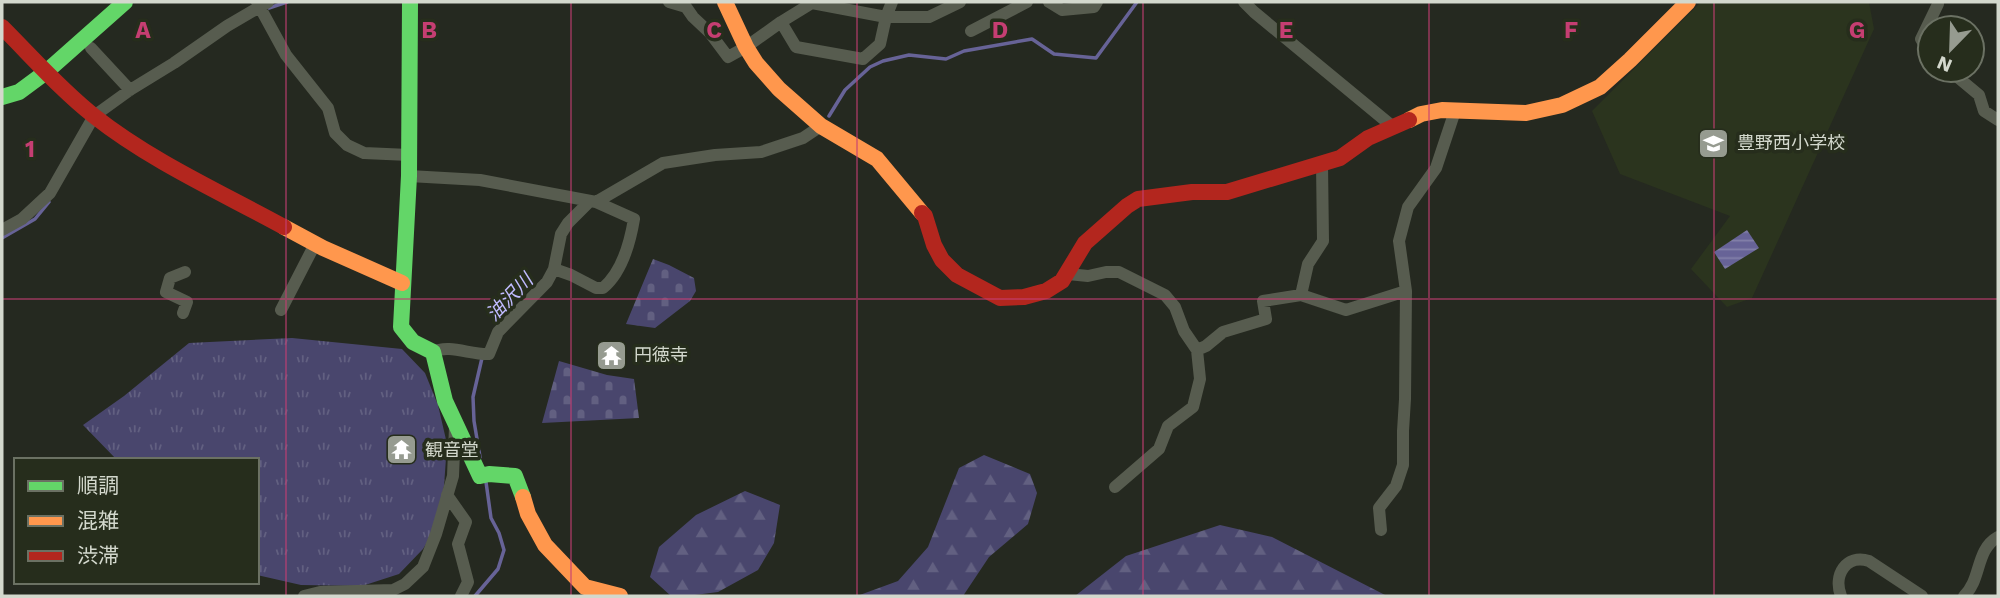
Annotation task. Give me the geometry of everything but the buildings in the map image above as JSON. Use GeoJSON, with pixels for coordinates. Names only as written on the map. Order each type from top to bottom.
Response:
{"type":"FeatureCollection","features":[{"type":"Feature","properties":{"kind":"street"},"geometry":{"type":"LineString","coordinates":[[410,2],[409,176],[401,327],[413,342],[433,352],[445,401],[455,425],[484,475],[515,476],[528,514],[545,545],[585,587],[620,596]]}},
{"type":"Feature","properties":{"kind":"street"},"geometry":{"type":"LineString","coordinates":[[669,2],[686,7],[727,57],[811,3],[886,17],[929,17],[960,2]]}},
{"type":"Feature","properties":{"kind":"street"},"geometry":{"type":"LineString","coordinates":[[725,2],[756,64],[779,89],[821,126],[877,159],[925,216],[942,260],[957,275],[1000,298],[1024,297],[1046,291],[1062,281],[1085,243],[1127,206],[1139,199],[1192,192],[1227,192],[1322,164],[1340,158],[1368,138],[1420,114],[1442,110],[1526,113],[1562,105],[1600,87],[1688,2]]}},
{"type":"Feature","properties":{"kind":"street"},"geometry":{"type":"LineString","coordinates":[[781,22],[796,47],[863,59],[880,44],[892,2]]}},
{"type":"Feature","properties":{"kind":"street"},"geometry":{"type":"LineString","coordinates":[[971,31],[1027,2]]}},
{"type":"Feature","properties":{"kind":"street"},"geometry":{"type":"LineString","coordinates":[[1049,2],[1062,10],[1094,7],[1097,2]]}},
{"type":"Feature","properties":{"kind":"street"},"geometry":{"type":"LineString","coordinates":[[1244,2],[1392,126]]}},
{"type":"Feature","properties":{"kind":"street"},"geometry":{"type":"LineString","coordinates":[[1936,3],[1951,2]]}},
{"type":"Feature","properties":{"kind":"street"},"geometry":{"type":"LineString","coordinates":[[2,230],[22,219],[50,193],[94,116],[262,3],[286,55],[328,108],[335,133],[347,145],[364,153],[409,155]]}},
{"type":"Feature","properties":{"kind":"street"},"geometry":{"type":"LineString","coordinates":[[2,97],[19,92],[46,72],[115,5]]}},
{"type":"Feature","properties":{"kind":"street"},"geometry":{"type":"LineString","coordinates":[[2,27],[94,116],[147,153],[315,244],[402,283]]}},
{"type":"Feature","properties":{"kind":"street"},"geometry":{"type":"LineString","coordinates":[[91,48],[130,90]]}},
{"type":"Feature","properties":{"kind":"street"},"geometry":{"type":"LineString","coordinates":[[1966,84],[1979,95],[1984,111],[1998,120]]}},
{"type":"Feature","properties":{"kind":"street"},"geometry":{"type":"LineString","coordinates":[[1381,530],[1379,509],[1396,486],[1403,465],[1406,291],[1399,241],[1408,207],[1436,168],[1455,111]]}},
{"type":"Feature","properties":{"kind":"street"},"geometry":{"type":"LineString","coordinates":[[433,352],[440,349],[485,354],[498,331],[548,282],[554,269],[561,234],[568,223],[591,201],[663,163],[715,155],[761,152],[803,138],[821,126]]}},
{"type":"Feature","properties":{"kind":"street"},"geometry":{"type":"LineString","coordinates":[[1301,295],[1308,264],[1324,241],[1322,164]]}},
{"type":"Feature","properties":{"kind":"street"},"geometry":{"type":"LineString","coordinates":[[409,176],[480,180],[591,201],[634,219],[632,234],[619,268],[603,289],[554,269]]}},
{"type":"Feature","properties":{"kind":"street"},"geometry":{"type":"LineString","coordinates":[[281,310],[315,244]]}},
{"type":"Feature","properties":{"kind":"street"},"geometry":{"type":"LineString","coordinates":[[183,313],[187,302],[166,292],[170,278],[185,272]]}},
{"type":"Feature","properties":{"kind":"street"},"geometry":{"type":"LineString","coordinates":[[1068,274],[1088,276],[1119,272],[1165,295],[1175,307],[1184,331],[1197,350],[1200,379],[1193,407],[1168,426],[1159,449],[1115,486]]}},
{"type":"Feature","properties":{"kind":"street"},"geometry":{"type":"LineString","coordinates":[[1197,350],[1223,332],[1266,319],[1263,301],[1301,295],[1346,310],[1406,291]]}},
{"type":"Feature","properties":{"kind":"street"},"geometry":{"type":"LineString","coordinates":[[304,596],[320,592],[393,590],[405,584],[423,567],[453,476],[455,425]]}},
{"type":"Feature","properties":{"kind":"street"},"geometry":{"type":"LineString","coordinates":[[447,495],[466,522],[458,544],[468,582],[461,596]]}},
{"type":"Feature","properties":{"kind":"street"},"geometry":{"type":"LineString","coordinates":[[1964,596],[1973,584],[1984,550],[1998,537]]}},
{"type":"Feature","properties":{"kind":"street"},"geometry":{"type":"LineString","coordinates":[[1841,596],[1838,580],[1840,574],[1845,564],[1860,558],[1869,561],[1922,596]]}},
{"type":"Feature","properties":{"kind":"shaded area","name":"豊野西小学校"},"geometry":{"type":"Polygon","coordinates":[[[1701,2],[1869,2],[1874,29],[1752,298],[1727,307],[1691,269],[1730,216],[1620,174],[1592,111],[1701,2]]]}},
{"type":"Feature","properties":{"kind":"shaded area"},"geometry":{"type":"Polygon","coordinates":[[[1747,230],[1759,248],[1725,269],[1714,252],[1747,230]]]}},
{"type":"Feature","properties":{"kind":"green space"},"geometry":{"type":"Polygon","coordinates":[[[653,259],[694,278],[696,291],[690,301],[655,328],[626,324],[653,259]]]}},
{"type":"Feature","properties":{"kind":"green space"},"geometry":{"type":"Polygon","coordinates":[[[292,338],[402,349],[425,373],[438,405],[447,444],[444,486],[434,531],[423,549],[399,574],[362,586],[301,585],[259,575],[259,458],[115,458],[83,425],[124,396],[189,343],[292,338]]]}},
{"type":"Feature","properties":{"kind":"green space"},"geometry":{"type":"Polygon","coordinates":[[[559,361],[607,375],[634,379],[639,418],[542,423],[559,361]]]}},
{"type":"Feature","properties":{"kind":"green space"},"geometry":{"type":"Polygon","coordinates":[[[984,455],[1030,474],[1037,493],[1028,524],[989,557],[963,596],[857,596],[898,581],[928,547],[959,468],[984,455]]]}},
{"type":"Feature","properties":{"kind":"green space"},"geometry":{"type":"Polygon","coordinates":[[[745,491],[780,505],[774,543],[758,570],[718,592],[671,596],[650,577],[659,547],[696,515],[745,491]]]}},
{"type":"Feature","properties":{"kind":"green space"},"geometry":{"type":"Polygon","coordinates":[[[1220,525],[1272,537],[1387,596],[1075,596],[1126,556],[1220,525]]]}},
{"type":"Feature","properties":{"kind":"waterway"},"geometry":{"type":"LineString","coordinates":[[269,8],[287,2]]}},
{"type":"Feature","properties":{"kind":"waterway","name":"油沢川"},"geometry":{"type":"LineString","coordinates":[[829,116],[845,90],[870,67],[909,55],[946,59],[964,51],[1032,39],[1054,54],[1096,58],[1137,2]]}},
{"type":"Feature","properties":{"kind":"waterway"},"geometry":{"type":"LineString","coordinates":[[2,238],[35,219],[49,202]]}},
{"type":"Feature","properties":{"kind":"waterway","name":"油沢川"},"geometry":{"type":"LineString","coordinates":[[480,457],[473,397],[482,358]]}},
{"type":"Feature","properties":{"kind":"waterway","name":"油沢川"},"geometry":{"type":"LineString","coordinates":[[475,596],[498,569],[504,550],[491,518],[486,482]]}},
{"type":"Feature","properties":{"kind":"traffic: fast"},"geometry":{"type":"LineString","coordinates":[[2,97],[19,92],[46,72],[125,2]]}},
{"type":"Feature","properties":{"kind":"traffic: fast"},"geometry":{"type":"LineString","coordinates":[[410,2],[409,176],[401,327],[413,342],[433,352],[445,401],[480,476],[515,476],[523,497]]}},
{"type":"Feature","properties":{"kind":"traffic: slow"},"geometry":{"type":"LineString","coordinates":[[725,2],[746,47],[779,89],[821,126],[877,159],[922,213]]}},
{"type":"Feature","properties":{"kind":"traffic: slow"},"geometry":{"type":"LineString","coordinates":[[1409,120],[1421,114],[1442,110],[1526,113],[1562,105],[1600,87],[1688,2]]}},
{"type":"Feature","properties":{"kind":"traffic: slow"},"geometry":{"type":"LineString","coordinates":[[284,227],[323,248],[402,283]]}},
{"type":"Feature","properties":{"kind":"traffic: slow"},"geometry":{"type":"LineString","coordinates":[[523,497],[528,514],[545,545],[585,587],[620,596]]}},
{"type":"Feature","properties":{"kind":"traffic: jam"},"geometry":{"type":"LineString","coordinates":[[2,27],[70,95],[116,132],[186,175],[284,227]]}},
{"type":"Feature","properties":{"kind":"traffic: jam"},"geometry":{"type":"LineString","coordinates":[[922,213],[942,260],[957,275],[1000,298],[1024,297],[1046,291],[1062,281],[1085,243],[1138,199],[1192,192],[1227,192],[1340,158],[1368,138],[1409,120]]}},
{"type":"Feature","properties":{"kind":"place","name":"豊野西小学校"},"geometry":{"type":"Point","coordinates":[1714,143]}},
{"type":"Feature","properties":{"kind":"place","name":"円徳寺"},"geometry":{"type":"Point","coordinates":[611,355]}},
{"type":"Feature","properties":{"kind":"place","name":"観音堂"},"geometry":{"type":"Point","coordinates":[402,450]}}]}
